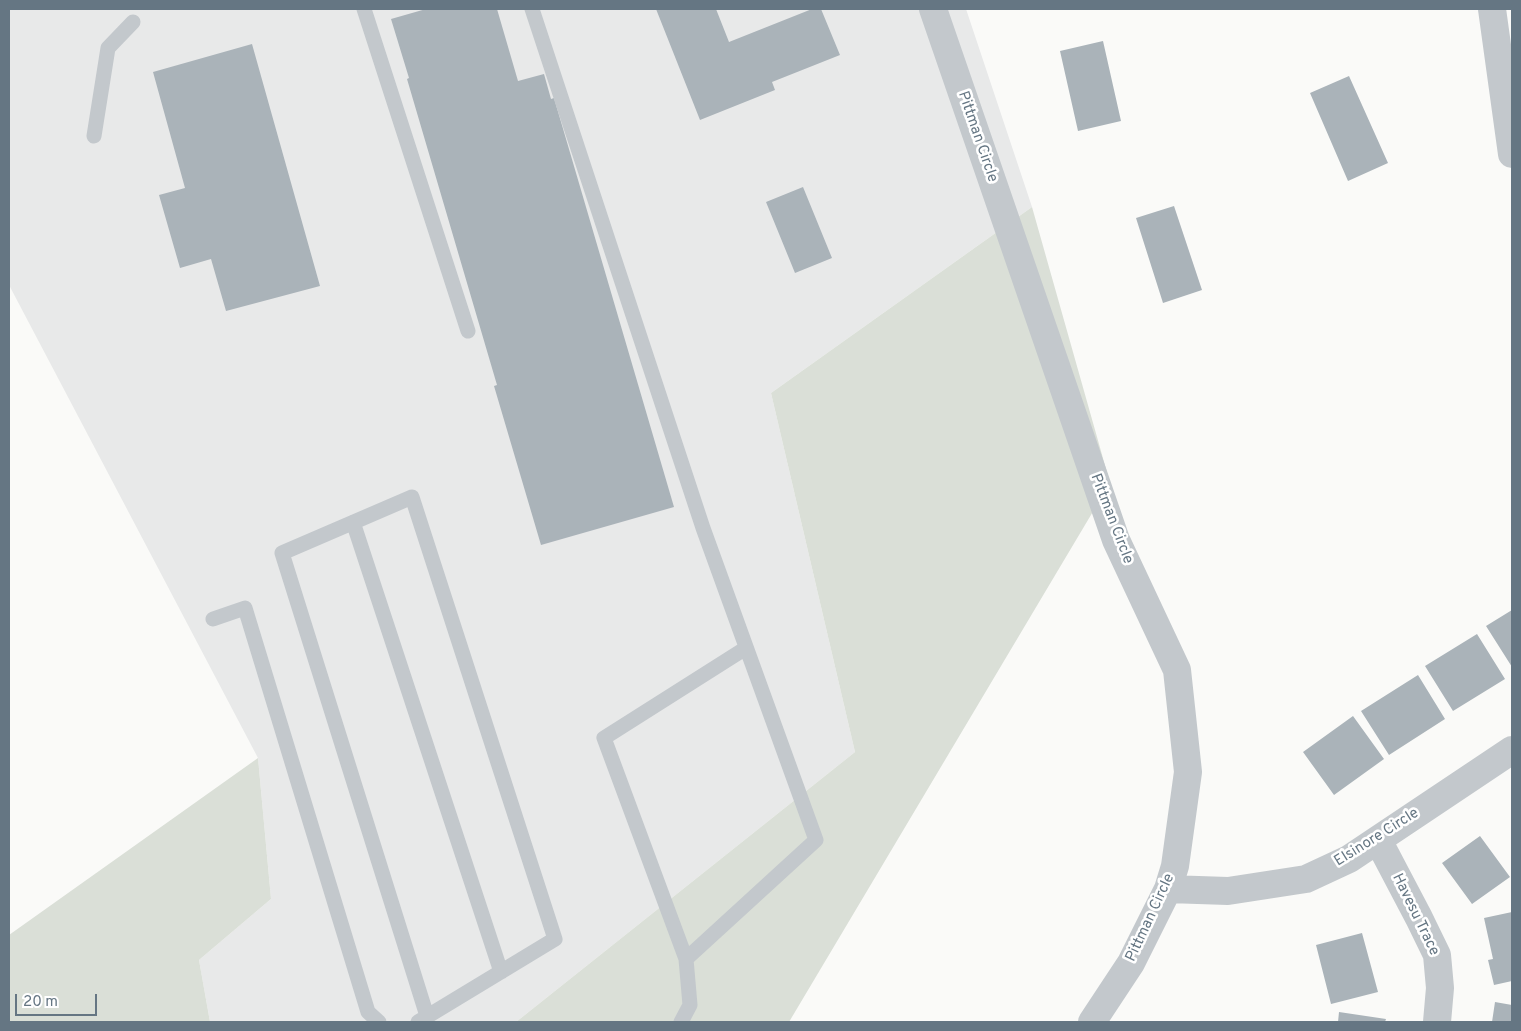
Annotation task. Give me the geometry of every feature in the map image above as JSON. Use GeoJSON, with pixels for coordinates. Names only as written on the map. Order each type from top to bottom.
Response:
{"type":"FeatureCollection","features":[{"type":"Feature","properties":{"kind":"street","name":"Pittman Circle"},"geometry":{"type":"LineString","coordinates":[[933,9],[1116,540],[1178,670],[1188,772],[1175,866],[1168,889],[1131,963],[1092,1022]]}},
{"type":"Feature","properties":{"kind":"street"},"geometry":{"type":"LineString","coordinates":[[1492,9],[1512,154]]}},
{"type":"Feature","properties":{"kind":"street","name":"Elsinore Circle"},"geometry":{"type":"LineString","coordinates":[[1168,889],[1228,891],[1306,879],[1350,859],[1512,750]]}},
{"type":"Feature","properties":{"kind":"street","name":"Havesu Trace"},"geometry":{"type":"LineString","coordinates":[[1378,840],[1437,955],[1440,988],[1437,1022]]}},
{"type":"Feature","properties":{"kind":"lane"},"geometry":{"type":"LineString","coordinates":[[364,9],[468,331]]}},
{"type":"Feature","properties":{"kind":"lane"},"geometry":{"type":"LineString","coordinates":[[532,9],[703,528],[816,840],[686,959]]}},
{"type":"Feature","properties":{"kind":"lane"},"geometry":{"type":"LineString","coordinates":[[94,136],[108,48],[132,22]]}},
{"type":"Feature","properties":{"kind":"lane"},"geometry":{"type":"LineString","coordinates":[[412,497],[555,939],[422,1019],[282,553],[353,522],[412,497]]}},
{"type":"Feature","properties":{"kind":"lane"},"geometry":{"type":"LineString","coordinates":[[353,522],[501,972]]}},
{"type":"Feature","properties":{"kind":"lane"},"geometry":{"type":"LineString","coordinates":[[213,619],[245,608],[368,1012],[379,1022]]}},
{"type":"Feature","properties":{"kind":"lane"},"geometry":{"type":"LineString","coordinates":[[681,1022],[690,1005],[686,959],[604,738],[746,648]]}},
{"type":"Feature","properties":{"kind":"shaded area"},"geometry":{"type":"Polygon","coordinates":[[[9,9],[966,9],[1032,207],[771,393],[855,752],[516,1022],[210,1022],[199,960],[271,899],[258,758],[9,285],[9,9]]]}},
{"type":"Feature","properties":{"kind":"shaded area"},"geometry":{"type":"Polygon","coordinates":[[[1032,207],[1110,483],[789,1022],[516,1022],[855,752],[771,393],[1032,207]]]}},
{"type":"Feature","properties":{"kind":"shaded area"},"geometry":{"type":"Polygon","coordinates":[[[258,758],[271,899],[199,960],[210,1022],[9,1022],[9,935],[258,758]]]}},
{"type":"Feature","properties":{"kind":"building"},"geometry":{"type":"Polygon","coordinates":[[[426,9],[497,9],[518,81],[544,74],[551,99],[554,98],[674,507],[541,545],[494,386],[497,385],[391,19],[426,9]]]}},
{"type":"Feature","properties":{"kind":"building"},"geometry":{"type":"Polygon","coordinates":[[[656,9],[716,9],[729,42],[812,9],[821,9],[840,55],[772,82],[775,90],[700,120],[656,9]]]}},
{"type":"Feature","properties":{"kind":"building"},"geometry":{"type":"Polygon","coordinates":[[[1103,41],[1121,121],[1078,131],[1060,51],[1103,41]]]}},
{"type":"Feature","properties":{"kind":"building"},"geometry":{"type":"Polygon","coordinates":[[[252,44],[320,286],[226,311],[211,259],[180,268],[159,195],[185,188],[153,72],[252,44]]]}},
{"type":"Feature","properties":{"kind":"building"},"geometry":{"type":"Polygon","coordinates":[[[1349,76],[1388,163],[1348,181],[1310,93],[1349,76]]]}},
{"type":"Feature","properties":{"kind":"building"},"geometry":{"type":"Polygon","coordinates":[[[803,187],[832,258],[795,273],[766,202],[803,187]]]}},
{"type":"Feature","properties":{"kind":"building"},"geometry":{"type":"Polygon","coordinates":[[[1174,206],[1202,290],[1163,303],[1136,218],[1174,206]]]}},
{"type":"Feature","properties":{"kind":"building"},"geometry":{"type":"Polygon","coordinates":[[[1512,610],[1512,667],[1486,626],[1512,610]]]}},
{"type":"Feature","properties":{"kind":"building"},"geometry":{"type":"Polygon","coordinates":[[[1477,634],[1505,679],[1453,711],[1425,666],[1477,634]]]}},
{"type":"Feature","properties":{"kind":"building"},"geometry":{"type":"Polygon","coordinates":[[[1418,675],[1445,719],[1389,755],[1361,711],[1418,675]]]}},
{"type":"Feature","properties":{"kind":"building"},"geometry":{"type":"Polygon","coordinates":[[[1353,716],[1384,759],[1334,795],[1303,752],[1353,716]]]}},
{"type":"Feature","properties":{"kind":"building"},"geometry":{"type":"Polygon","coordinates":[[[1480,836],[1510,877],[1472,904],[1442,863],[1480,836]]]}},
{"type":"Feature","properties":{"kind":"building"},"geometry":{"type":"Polygon","coordinates":[[[1512,912],[1512,981],[1494,985],[1488,960],[1493,959],[1484,918],[1512,912]]]}},
{"type":"Feature","properties":{"kind":"building"},"geometry":{"type":"Polygon","coordinates":[[[1362,933],[1378,992],[1331,1004],[1316,945],[1362,933]]]}},
{"type":"Feature","properties":{"kind":"building"},"geometry":{"type":"Polygon","coordinates":[[[1495,1002],[1512,1005],[1512,1022],[1492,1022],[1495,1002]]]}},
{"type":"Feature","properties":{"kind":"building"},"geometry":{"type":"Polygon","coordinates":[[[1339,1012],[1386,1019],[1385,1022],[1338,1022],[1339,1012]]]}}]}
